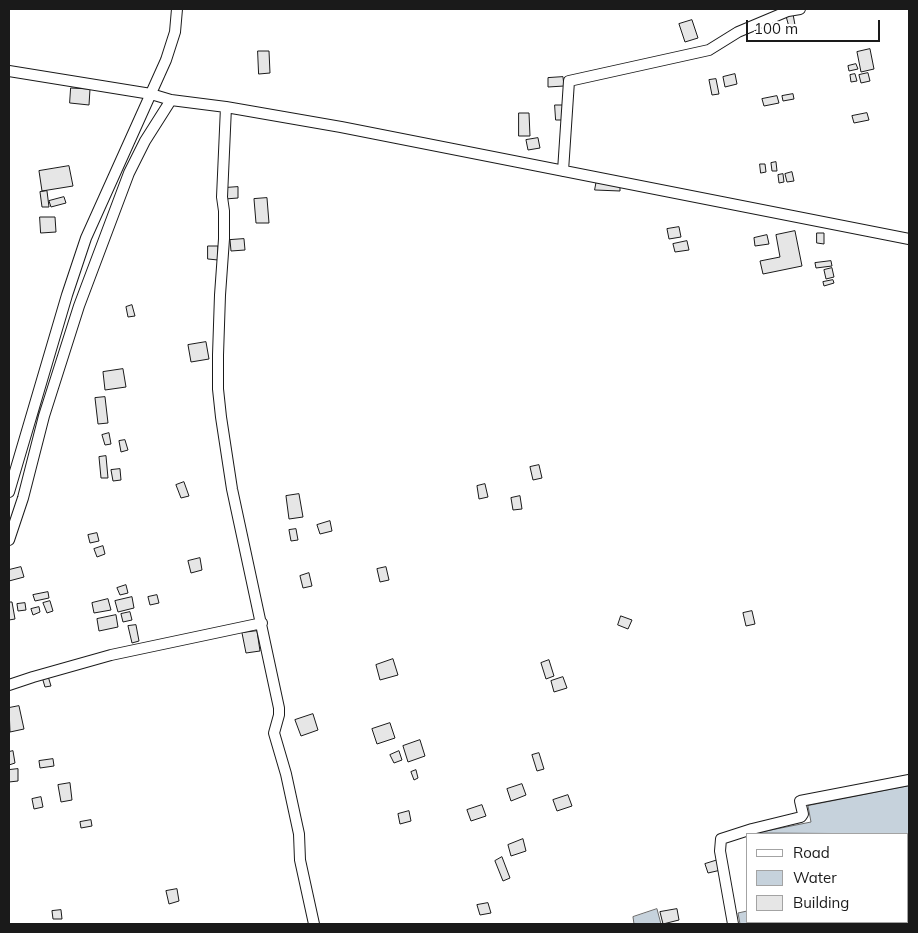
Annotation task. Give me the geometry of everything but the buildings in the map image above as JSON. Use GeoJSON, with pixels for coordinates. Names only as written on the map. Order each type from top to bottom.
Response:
{"type":"FeatureCollection","features":[{"type":"Feature","properties":{"kind":"street"},"geometry":{"type":"LineString","coordinates":[[9,492],[66,295],[86,238],[166,60],[175,32],[177,9]]}},
{"type":"Feature","properties":{"kind":"street"},"geometry":{"type":"LineString","coordinates":[[563,171],[569,81],[709,50],[771,13],[800,9]]}},
{"type":"Feature","properties":{"kind":"street"},"geometry":{"type":"LineString","coordinates":[[9,71],[151,94],[170,100],[226,107],[341,127],[909,239]]}},
{"type":"Feature","properties":{"kind":"street"},"geometry":{"type":"LineString","coordinates":[[9,540],[23,498],[44,416],[79,306],[129,173],[145,141],[170,100]]}},
{"type":"Feature","properties":{"kind":"street"},"geometry":{"type":"LineString","coordinates":[[226,107],[222,197],[224,239],[218,326],[218,389],[232,488],[262,623],[278,708],[279,715],[274,733],[286,774],[299,834],[300,860],[314,924]]}},
{"type":"Feature","properties":{"kind":"street"},"geometry":{"type":"LineString","coordinates":[[9,686],[112,655],[262,623]]}},
{"type":"Feature","properties":{"kind":"street"},"geometry":{"type":"LineString","coordinates":[[733,924],[720,851],[721,839],[801,817],[803,814],[800,801],[909,780]]}},
{"type":"Feature","properties":{"kind":"water"},"geometry":{"type":"Polygon","coordinates":[[[909,786],[909,924],[740,924],[738,913],[746,911],[746,923],[908,923],[908,833],[756,833],[811,822],[808,806],[909,786]]]}},
{"type":"Feature","properties":{"kind":"water"},"geometry":{"type":"Polygon","coordinates":[[[657,909],[661,924],[634,924],[633,917],[657,909]]]}}]}
